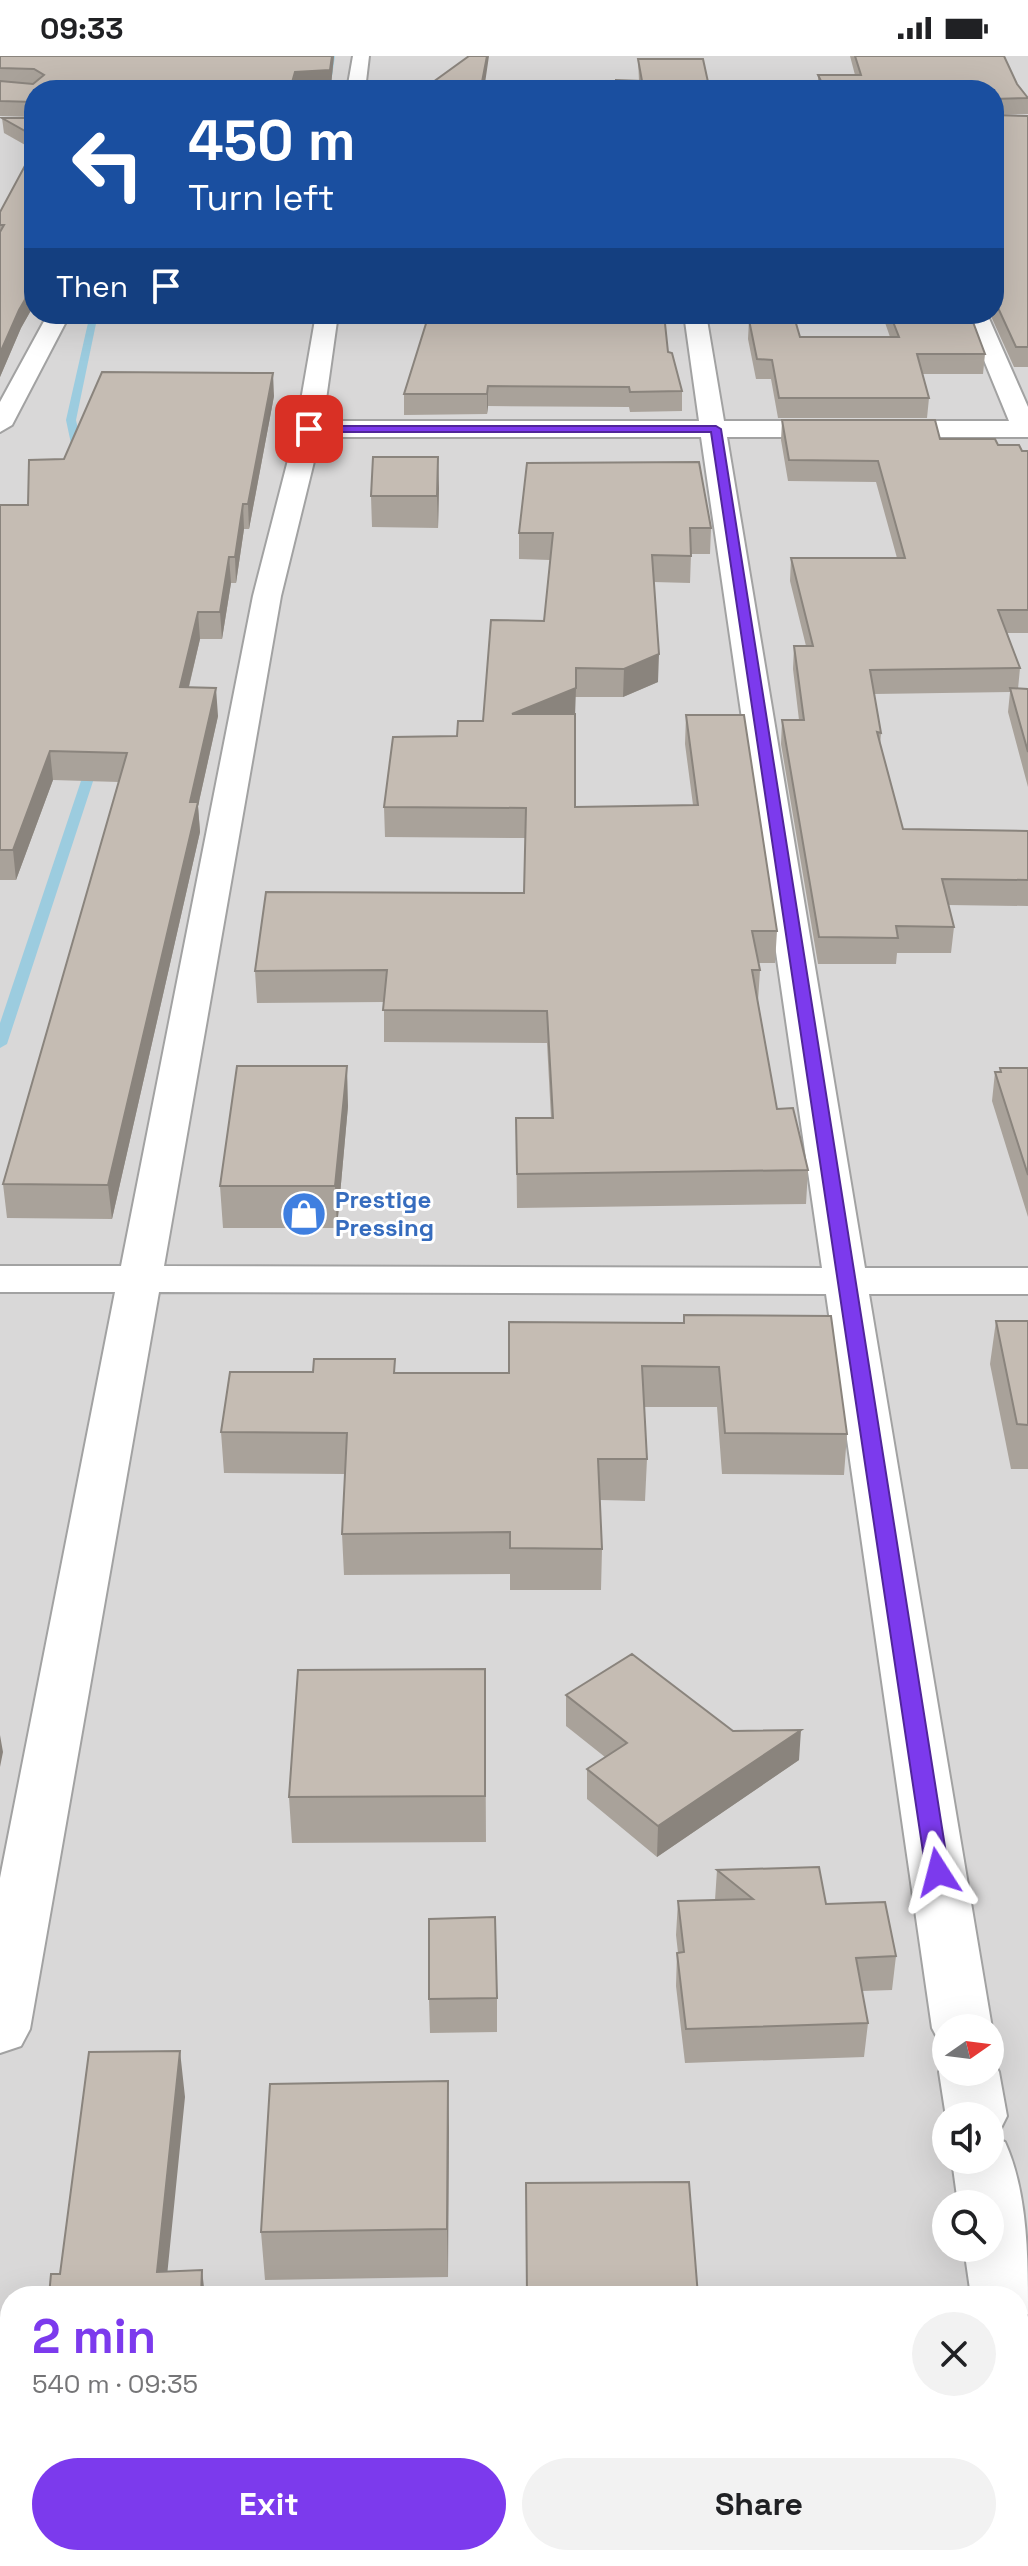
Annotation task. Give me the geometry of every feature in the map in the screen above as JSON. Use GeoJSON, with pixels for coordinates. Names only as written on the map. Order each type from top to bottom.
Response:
{"type":"FeatureCollection","features":[{"type":"Feature","properties":{"kind":"street"},"geometry":{"type":"LineString","coordinates":[[357,80],[361,56]]}},
{"type":"Feature","properties":{"kind":"street"},"geometry":{"type":"LineString","coordinates":[[0,425],[54,324]]}},
{"type":"Feature","properties":{"kind":"street"},"geometry":{"type":"LineString","coordinates":[[0,2029],[267,596],[309,429],[325,324]]}},
{"type":"Feature","properties":{"kind":"street"},"geometry":{"type":"LineString","coordinates":[[697,324],[716,429],[960,2014]]}},
{"type":"Feature","properties":{"kind":"street"},"geometry":{"type":"LineString","coordinates":[[309,429],[1026,429],[980,324]]}},
{"type":"Feature","properties":{"kind":"street"},"geometry":{"type":"LineString","coordinates":[[0,1279],[845,1278],[1028,1281]]}},
{"type":"Feature","properties":{"kind":"street"},"geometry":{"type":"LineString","coordinates":[[999,2262],[1002,2286]]}},
{"type":"Feature","properties":{"kind":"shaded area"},"geometry":{"type":"Polygon","coordinates":[[[0,56],[1028,56],[1028,2286],[0,2286],[0,56]]]}},
{"type":"Feature","properties":{"kind":"building"},"geometry":{"type":"Polygon","coordinates":[[[0,56],[332,56],[330,70],[295,72],[293,80],[38,80],[44,75],[34,69],[0,68],[0,56]]]}},
{"type":"Feature","properties":{"kind":"building"},"geometry":{"type":"Polygon","coordinates":[[[469,56],[487,56],[482,80],[436,80],[469,56]]]}},
{"type":"Feature","properties":{"kind":"building"},"geometry":{"type":"Polygon","coordinates":[[[855,56],[1004,56],[1017,84],[1028,98],[1004,99],[1004,80],[820,80],[818,75],[861,75],[855,56]]]}},
{"type":"Feature","properties":{"kind":"building"},"geometry":{"type":"Polygon","coordinates":[[[638,59],[703,59],[708,80],[642,80],[638,59]]]}},
{"type":"Feature","properties":{"kind":"building"},"geometry":{"type":"Polygon","coordinates":[[[0,81],[24,83],[24,102],[0,101],[0,81]]]}},
{"type":"Feature","properties":{"kind":"building"},"geometry":{"type":"Polygon","coordinates":[[[1004,115],[1028,116],[1028,347],[1016,347],[1004,321],[1004,115]]]}},
{"type":"Feature","properties":{"kind":"building"},"geometry":{"type":"Polygon","coordinates":[[[2,118],[24,118],[24,130],[2,118]]]}},
{"type":"Feature","properties":{"kind":"building"},"geometry":{"type":"Polygon","coordinates":[[[24,168],[24,301],[0,353],[0,232],[4,225],[0,225],[0,212],[24,168]]]}},
{"type":"Feature","properties":{"kind":"building"},"geometry":{"type":"Polygon","coordinates":[[[426,324],[665,324],[668,352],[672,353],[682,391],[630,392],[629,387],[488,386],[487,394],[404,394],[426,324]]]}},
{"type":"Feature","properties":{"kind":"building"},"geometry":{"type":"Polygon","coordinates":[[[750,324],[796,324],[800,337],[899,337],[894,324],[974,324],[985,354],[917,354],[929,398],[779,398],[772,360],[757,359],[750,324]]]}},
{"type":"Feature","properties":{"kind":"building"},"geometry":{"type":"Polygon","coordinates":[[[102,372],[273,373],[248,504],[243,504],[235,557],[229,557],[220,612],[198,612],[180,687],[216,688],[190,802],[198,802],[108,1185],[3,1184],[127,753],[50,751],[13,850],[0,850],[0,505],[28,505],[29,460],[64,459],[102,372]]]}},
{"type":"Feature","properties":{"kind":"building"},"geometry":{"type":"Polygon","coordinates":[[[782,420],[935,420],[940,439],[995,439],[998,445],[1019,445],[1022,451],[1028,451],[1028,610],[998,610],[1020,668],[870,670],[881,733],[877,732],[903,829],[1028,831],[1028,880],[942,879],[954,927],[896,926],[898,938],[819,937],[782,720],[804,720],[794,646],[813,646],[791,558],[905,558],[878,461],[789,460],[782,420]]]}},
{"type":"Feature","properties":{"kind":"building"},"geometry":{"type":"Polygon","coordinates":[[[373,457],[438,457],[437,496],[371,496],[373,457]]]}},
{"type":"Feature","properties":{"kind":"building"},"geometry":{"type":"Polygon","coordinates":[[[699,462],[711,528],[690,528],[691,556],[652,555],[659,654],[624,669],[576,668],[576,688],[512,714],[575,714],[575,807],[698,805],[686,715],[744,715],[777,931],[752,931],[760,970],[752,970],[777,1109],[793,1108],[808,1170],[517,1174],[516,1118],[553,1118],[547,1011],[383,1010],[387,970],[255,971],[266,892],[524,893],[526,808],[384,807],[393,737],[457,736],[458,721],[483,721],[491,620],[544,621],[553,533],[519,533],[527,463],[699,462]]]}},
{"type":"Feature","properties":{"kind":"building"},"geometry":{"type":"Polygon","coordinates":[[[1010,688],[1028,689],[1028,752],[1010,688]]]}},
{"type":"Feature","properties":{"kind":"building"},"geometry":{"type":"Polygon","coordinates":[[[237,1066],[347,1066],[335,1186],[220,1186],[237,1066]]]}},
{"type":"Feature","properties":{"kind":"building"},"geometry":{"type":"Polygon","coordinates":[[[1000,1068],[1028,1068],[1028,1175],[995,1072],[1001,1072],[1000,1068]]]}},
{"type":"Feature","properties":{"kind":"building"},"geometry":{"type":"Polygon","coordinates":[[[684,1315],[831,1316],[847,1434],[725,1433],[719,1367],[642,1366],[647,1459],[598,1459],[602,1549],[510,1548],[510,1532],[342,1534],[347,1433],[221,1432],[230,1372],[313,1372],[314,1359],[395,1359],[394,1373],[509,1373],[509,1322],[684,1323],[684,1315]]]}},
{"type":"Feature","properties":{"kind":"building"},"geometry":{"type":"Polygon","coordinates":[[[996,1321],[1028,1321],[1028,1425],[1017,1424],[996,1321]]]}},
{"type":"Feature","properties":{"kind":"building"},"geometry":{"type":"Polygon","coordinates":[[[632,1654],[733,1731],[801,1730],[658,1826],[587,1769],[627,1743],[566,1695],[632,1654]]]}},
{"type":"Feature","properties":{"kind":"building"},"geometry":{"type":"Polygon","coordinates":[[[485,1669],[485,1796],[289,1797],[298,1670],[485,1669]]]}},
{"type":"Feature","properties":{"kind":"building"},"geometry":{"type":"Polygon","coordinates":[[[819,1867],[826,1904],[885,1902],[896,1956],[856,1958],[868,2023],[686,2029],[677,1953],[684,1952],[678,1901],[753,1899],[717,1870],[819,1867]]]}},
{"type":"Feature","properties":{"kind":"building"},"geometry":{"type":"Polygon","coordinates":[[[495,1917],[497,1998],[429,1999],[429,1919],[495,1917]]]}},
{"type":"Feature","properties":{"kind":"building"},"geometry":{"type":"Polygon","coordinates":[[[180,2051],[157,2272],[202,2270],[201,2286],[50,2286],[51,2274],[60,2274],[89,2052],[180,2051]]]}},
{"type":"Feature","properties":{"kind":"building"},"geometry":{"type":"Polygon","coordinates":[[[448,2081],[447,2229],[261,2232],[270,2084],[448,2081]]]}},
{"type":"Feature","properties":{"kind":"building"},"geometry":{"type":"Polygon","coordinates":[[[689,2182],[697,2286],[527,2286],[526,2183],[689,2182]]]}},
{"type":"Feature","properties":{"kind":"waterway"},"geometry":{"type":"LineString","coordinates":[[328,80],[332,56]]}},
{"type":"Feature","properties":{"kind":"waterway"},"geometry":{"type":"LineString","coordinates":[[78,453],[71,420],[92,324]]}},
{"type":"Feature","properties":{"kind":"waterway"},"geometry":{"type":"LineString","coordinates":[[0,1044],[93,763]]}},
{"type":"Feature","properties":{"kind":"place","name":"Prestige Pressing"},"geometry":{"type":"Point","coordinates":[304,1214]}},
{"type":"Feature","properties":{"kind":"route"},"geometry":{"type":"LineString","coordinates":[[309,429],[716,429],[938,1872]]}}]}
